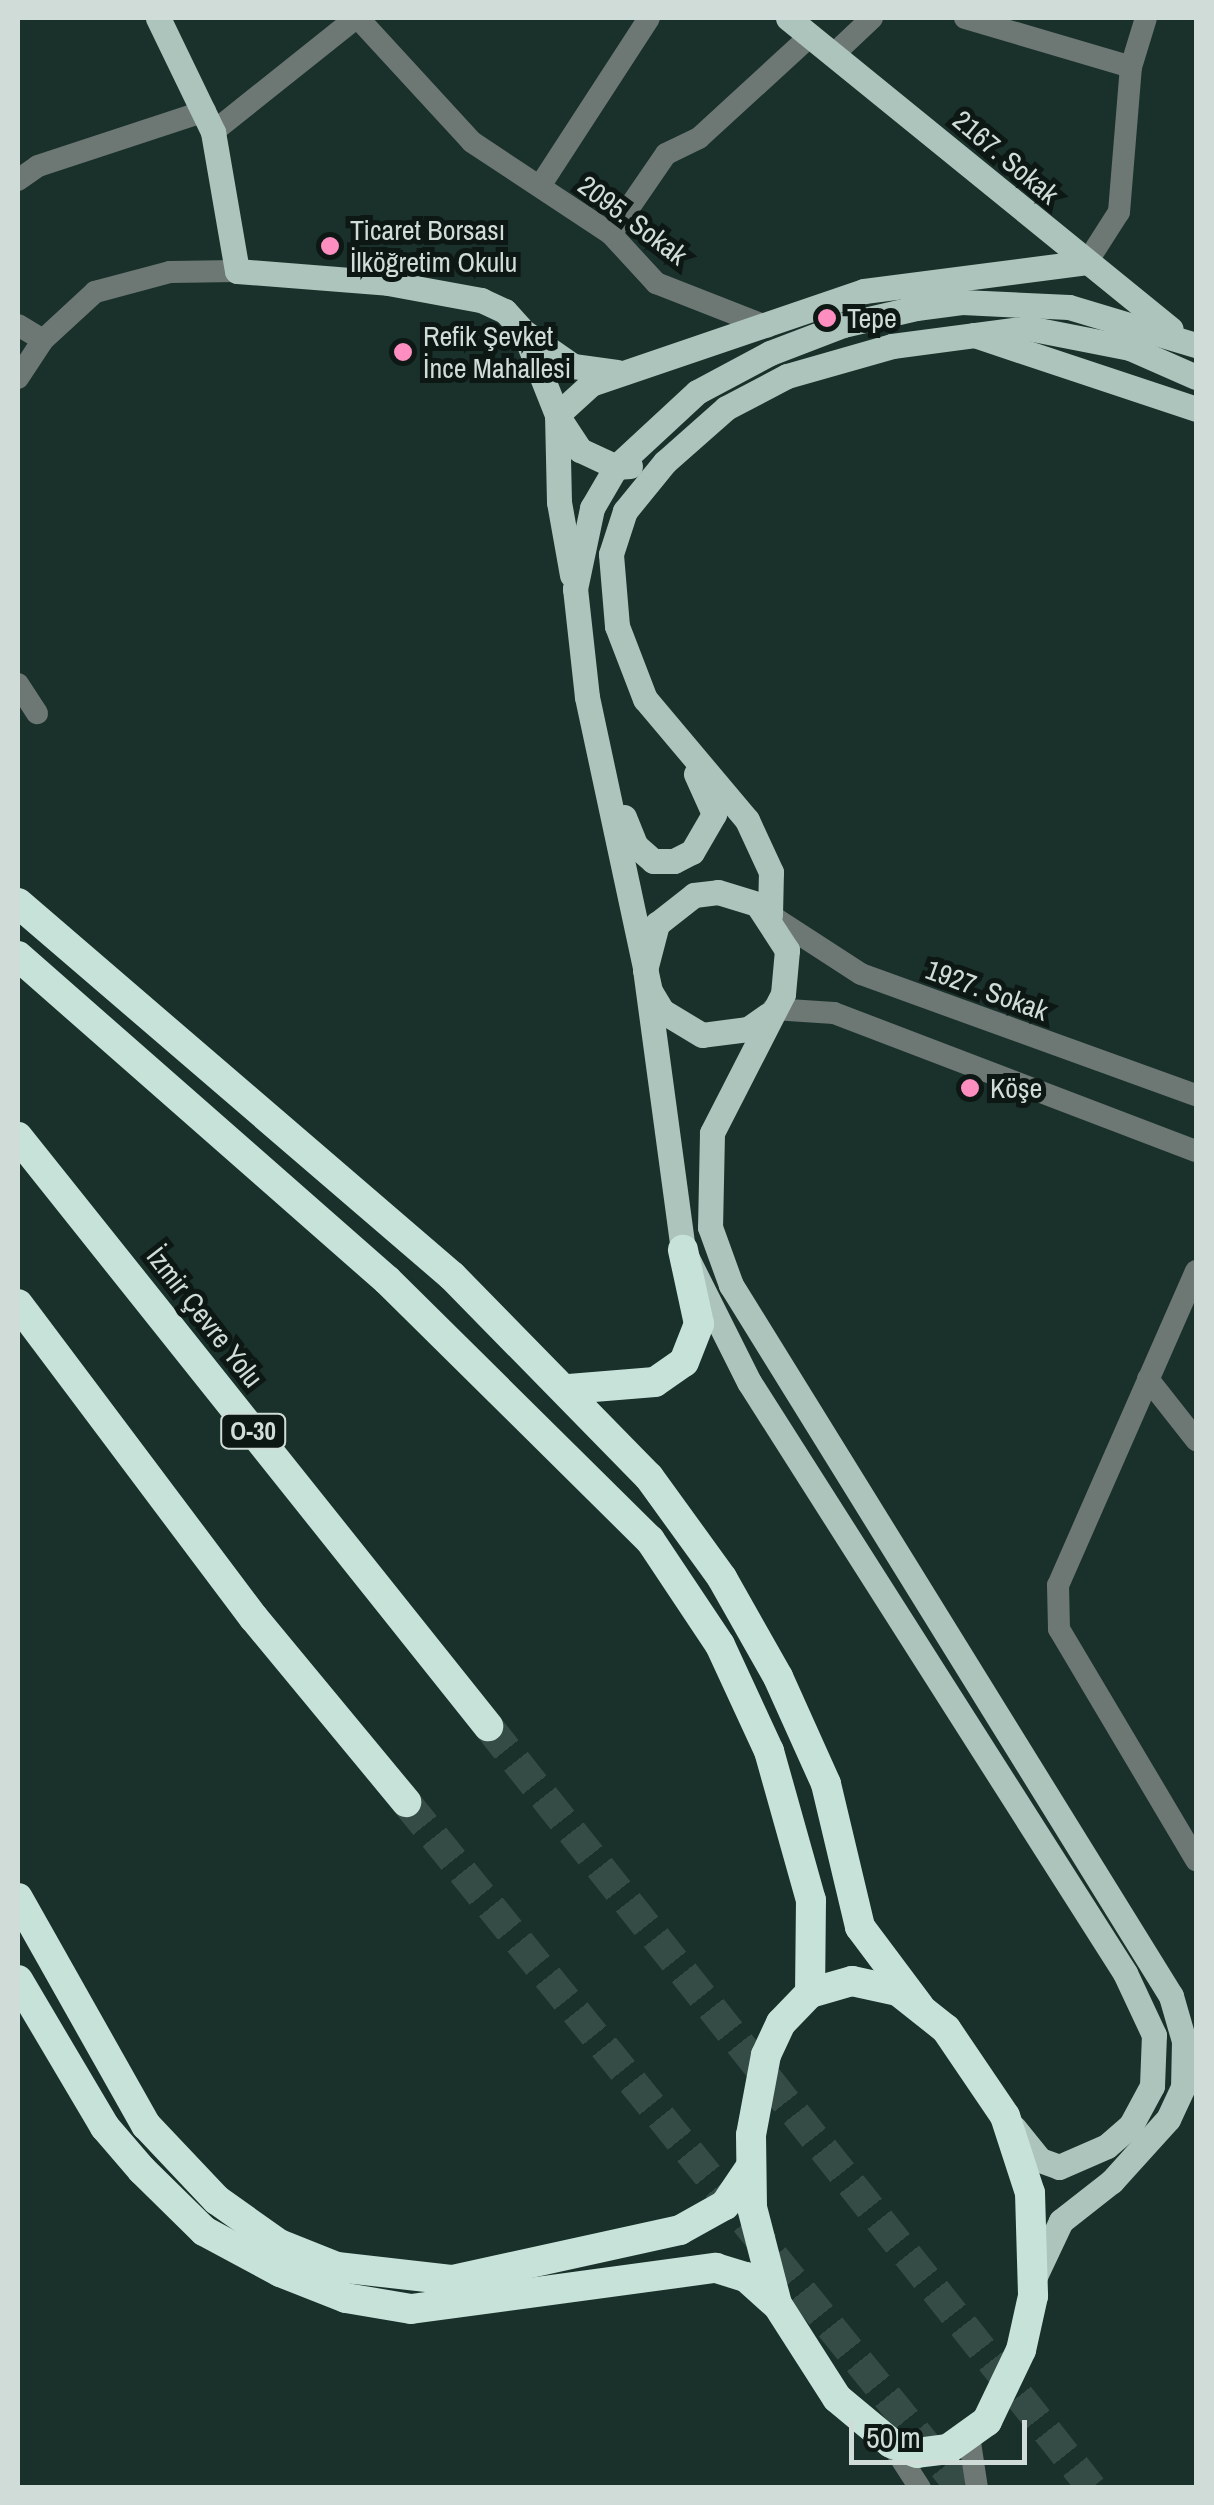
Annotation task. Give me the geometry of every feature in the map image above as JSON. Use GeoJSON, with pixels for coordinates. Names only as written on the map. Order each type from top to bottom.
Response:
{"type":"FeatureCollection","features":[{"type":"Feature","properties":{"kind":"highway"},"geometry":{"type":"LineString","coordinates":[[18,903],[452,1276],[569,1389],[649,1477],[722,1578],[778,1676],[826,1784],[860,1928],[919,2006]]}},
{"type":"Feature","properties":{"kind":"highway"},"geometry":{"type":"LineString","coordinates":[[18,956],[386,1280],[650,1540],[720,1645],[769,1751],[811,1900],[810,1993]]}},
{"type":"Feature","properties":{"kind":"highway","name":"İzmir Çevre Yolu"},"geometry":{"type":"LineString","coordinates":[[18,1138],[488,1726]]}},
{"type":"Feature","properties":{"kind":"highway"},"geometry":{"type":"LineString","coordinates":[[569,1389],[654,1382],[684,1362],[699,1324],[684,1250]]}},
{"type":"Feature","properties":{"kind":"highway"},"geometry":{"type":"LineString","coordinates":[[18,1304],[254,1618],[406,1802]]}},
{"type":"Feature","properties":{"kind":"highway"},"geometry":{"type":"LineString","coordinates":[[18,1898],[146,2126],[217,2200],[279,2244],[337,2266],[453,2280],[645,2238],[708,2217],[725,2205],[750,2168]]}},
{"type":"Feature","properties":{"kind":"highway"},"geometry":{"type":"LineString","coordinates":[[18,1980],[105,2126],[142,2170],[204,2231],[280,2272],[346,2298],[411,2310],[716,2268],[746,2277],[777,2304],[837,2398],[891,2443],[918,2453],[948,2449],[987,2421],[1013,2372],[1033,2279],[1030,2193],[1005,2116],[946,2029],[919,2006],[876,1983],[852,1981],[810,1993],[781,2023],[766,2055],[750,2168],[752,2208],[777,2304]]}},
{"type":"Feature","properties":{"kind":"main road"},"geometry":{"type":"LineString","coordinates":[[158,18],[209,122],[237,271],[388,283],[481,300],[505,311],[524,332],[574,366],[627,373]]}},
{"type":"Feature","properties":{"kind":"main road","name":"2167. Sokak"},"geometry":{"type":"LineString","coordinates":[[788,18],[808,38],[835,52],[1192,343]]}},
{"type":"Feature","properties":{"kind":"main road"},"geometry":{"type":"LineString","coordinates":[[575,589],[592,508],[616,467],[697,392],[769,340],[864,291],[1088,262]]}},
{"type":"Feature","properties":{"kind":"main road"},"geometry":{"type":"LineString","coordinates":[[1005,2116],[1040,2160],[1058,2168],[1080,2162],[1131,2125],[1152,2086],[1154,2035],[1125,1974],[750,1382],[684,1250],[645,970],[604,772],[559,502],[557,415],[590,384],[677,358],[962,302],[1088,310],[1192,343]]}},
{"type":"Feature","properties":{"kind":"main road"},"geometry":{"type":"LineString","coordinates":[[604,772],[636,846],[652,861],[674,861],[708,835],[714,814],[709,792],[645,698],[617,626],[611,554],[625,511],[665,462],[726,408],[786,376],[892,346],[1028,328],[1130,348],[1196,377]]}},
{"type":"Feature","properties":{"kind":"main road"},"geometry":{"type":"LineString","coordinates":[[524,332],[557,415],[580,450],[616,467],[665,462]]}},
{"type":"Feature","properties":{"kind":"main road"},"geometry":{"type":"LineString","coordinates":[[970,333],[1196,408]]}},
{"type":"Feature","properties":{"kind":"main road"},"geometry":{"type":"LineString","coordinates":[[645,698],[747,820],[770,872],[770,915],[788,950],[788,974],[712,1133],[710,1227],[730,1285],[1171,1996],[1184,2041],[1183,2087],[1168,2119],[1112,2181],[1061,2221],[1033,2279]]}},
{"type":"Feature","properties":{"kind":"main road"},"geometry":{"type":"LineString","coordinates":[[770,915],[742,897],[694,895],[656,924],[645,970],[662,1011],[702,1035],[748,1029],[773,1009]]}},
{"type":"Feature","properties":{"kind":"street"},"geometry":{"type":"LineString","coordinates":[[18,180],[38,166],[209,122],[357,18]]}},
{"type":"Feature","properties":{"kind":"street","name":"2095. Sokak"},"geometry":{"type":"LineString","coordinates":[[357,18],[472,142],[611,234],[656,283],[769,340]]}},
{"type":"Feature","properties":{"kind":"street"},"geometry":{"type":"LineString","coordinates":[[540,186],[650,18]]}},
{"type":"Feature","properties":{"kind":"street"},"geometry":{"type":"LineString","coordinates":[[835,52],[872,18]]}},
{"type":"Feature","properties":{"kind":"street"},"geometry":{"type":"LineString","coordinates":[[965,18],[1131,67]]}},
{"type":"Feature","properties":{"kind":"street"},"geometry":{"type":"LineString","coordinates":[[1088,262],[1119,212],[1131,67],[1146,18]]}},
{"type":"Feature","properties":{"kind":"street"},"geometry":{"type":"LineString","coordinates":[[611,234],[666,154],[699,138],[808,38]]}},
{"type":"Feature","properties":{"kind":"street"},"geometry":{"type":"LineString","coordinates":[[18,378],[44,340],[94,292],[170,272],[237,271]]}},
{"type":"Feature","properties":{"kind":"street"},"geometry":{"type":"LineString","coordinates":[[18,326],[44,340]]}},
{"type":"Feature","properties":{"kind":"street"},"geometry":{"type":"LineString","coordinates":[[18,684],[37,714]]}},
{"type":"Feature","properties":{"kind":"street","name":"1927. Sokak"},"geometry":{"type":"LineString","coordinates":[[770,915],[861,974],[1196,1095]]}},
{"type":"Feature","properties":{"kind":"street"},"geometry":{"type":"LineString","coordinates":[[773,1009],[834,1014],[1196,1152]]}},
{"type":"Feature","properties":{"kind":"street"},"geometry":{"type":"LineString","coordinates":[[1196,1271],[1058,1584],[1059,1629],[1196,1860]]}},
{"type":"Feature","properties":{"kind":"street"},"geometry":{"type":"LineString","coordinates":[[1148,1380],[1196,1440]]}},
{"type":"Feature","properties":{"kind":"street"},"geometry":{"type":"LineString","coordinates":[[969,2436],[977,2488]]}},
{"type":"Feature","properties":{"kind":"street"},"geometry":{"type":"LineString","coordinates":[[891,2443],[920,2488]]}},
{"type":"Feature","properties":{"kind":"tunnel"},"geometry":{"type":"LineString","coordinates":[[488,1726],[1092,2488]]}},
{"type":"Feature","properties":{"kind":"tunnel"},"geometry":{"type":"LineString","coordinates":[[406,1802],[961,2488]]}},
{"type":"Feature","properties":{"kind":"place","name":"Ticaret Borsası İlköğretim Okulu"},"geometry":{"type":"Point","coordinates":[330,246]}},
{"type":"Feature","properties":{"kind":"place","name":"Tepe"},"geometry":{"type":"Point","coordinates":[827,318]}},
{"type":"Feature","properties":{"kind":"place","name":"Refik Şevket İnce Mahallesi"},"geometry":{"type":"Point","coordinates":[403,352]}},
{"type":"Feature","properties":{"kind":"place","name":"Köşe"},"geometry":{"type":"Point","coordinates":[970,1088]}}]}
